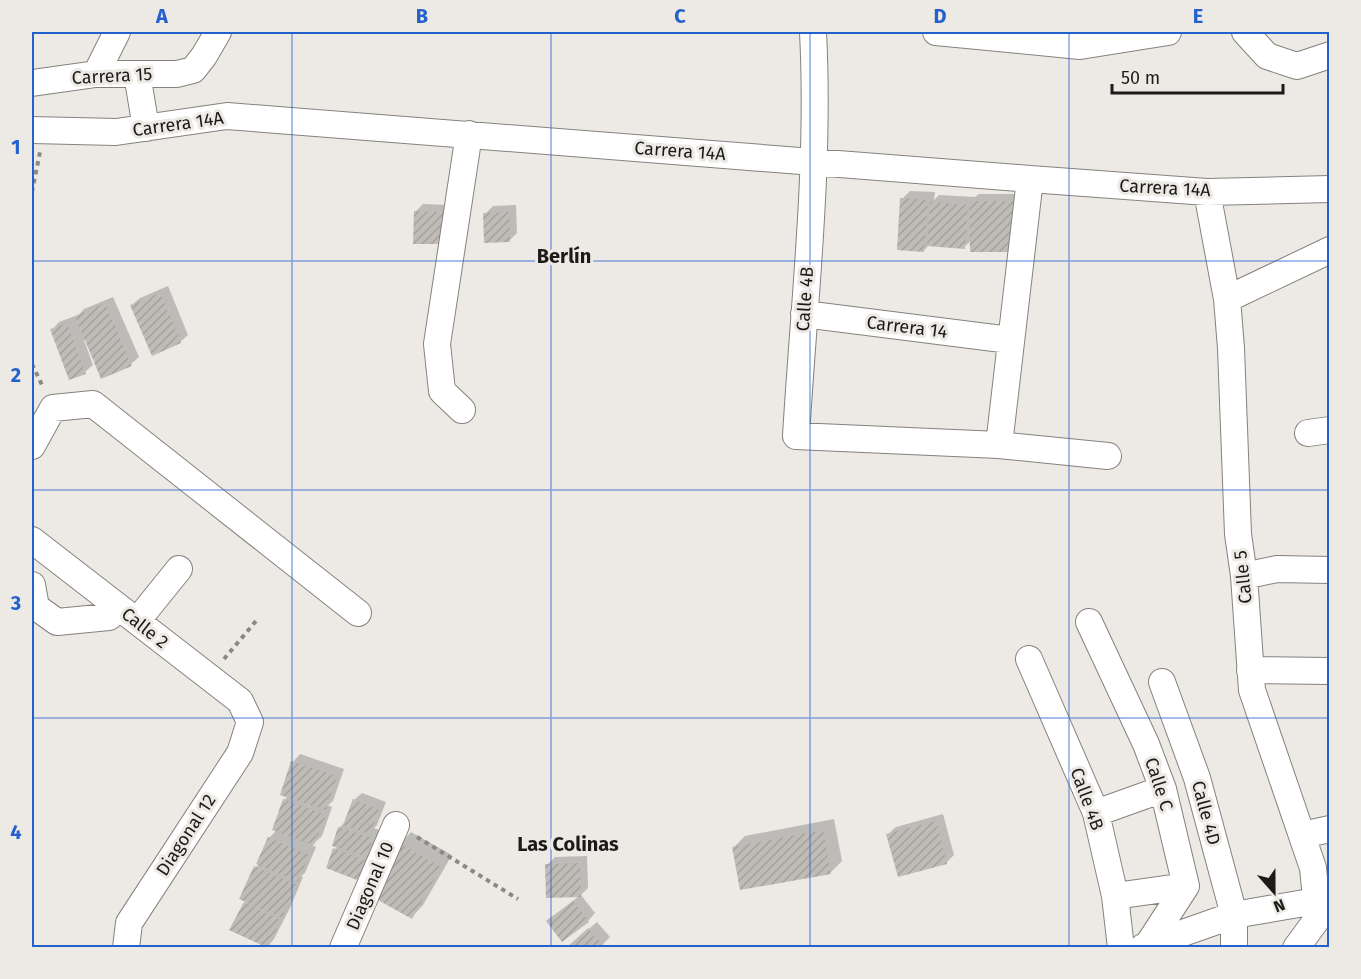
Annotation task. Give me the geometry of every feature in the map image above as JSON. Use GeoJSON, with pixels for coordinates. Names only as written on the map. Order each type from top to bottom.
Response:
{"type":"FeatureCollection","features":[{"type":"Feature","properties":{"kind":"street"},"geometry":{"type":"LineString","coordinates":[[96,74],[117,32]]}},
{"type":"Feature","properties":{"kind":"street","name":"Carrera 15"},"geometry":{"type":"LineString","coordinates":[[32,83],[96,74],[177,74],[193,69],[204,56],[218,32]]}},
{"type":"Feature","properties":{"kind":"street","name":"Calle 4B"},"geometry":{"type":"LineString","coordinates":[[813,32],[814,161],[795,436],[999,445]]}},
{"type":"Feature","properties":{"kind":"street"},"geometry":{"type":"LineString","coordinates":[[936,32],[1075,39],[1168,32]]}},
{"type":"Feature","properties":{"kind":"street"},"geometry":{"type":"LineString","coordinates":[[1245,32],[1267,56],[1298,66],[1329,55]]}},
{"type":"Feature","properties":{"kind":"street"},"geometry":{"type":"LineString","coordinates":[[137,75],[146,128]]}},
{"type":"Feature","properties":{"kind":"street","name":"Carrera 14A"},"geometry":{"type":"LineString","coordinates":[[38,130],[116,132],[227,116],[1207,192],[1329,189]]}},
{"type":"Feature","properties":{"kind":"street"},"geometry":{"type":"LineString","coordinates":[[462,410],[442,391],[437,344],[469,134]]}},
{"type":"Feature","properties":{"kind":"street"},"geometry":{"type":"LineString","coordinates":[[1030,179],[999,445],[1108,456]]}},
{"type":"Feature","properties":{"kind":"street","name":"Calle 5"},"geometry":{"type":"LineString","coordinates":[[1207,192],[1227,299],[1238,534],[1244,576],[1252,690],[1313,868],[1318,918],[1296,948]]}},
{"type":"Feature","properties":{"kind":"street"},"geometry":{"type":"LineString","coordinates":[[1227,299],[1329,250]]}},
{"type":"Feature","properties":{"kind":"street","name":"Carrera 14"},"geometry":{"type":"LineString","coordinates":[[804,315],[1010,340]]}},
{"type":"Feature","properties":{"kind":"street"},"geometry":{"type":"LineString","coordinates":[[32,446],[53,408],[93,404],[358,613]]}},
{"type":"Feature","properties":{"kind":"street"},"geometry":{"type":"LineString","coordinates":[[36,543],[32,584],[36,607],[57,622],[128,615],[179,569]]}},
{"type":"Feature","properties":{"kind":"street","name":"Calle 2"},"geometry":{"type":"LineString","coordinates":[[36,543],[240,701],[250,722]]}},
{"type":"Feature","properties":{"kind":"street"},"geometry":{"type":"LineString","coordinates":[[1244,576],[1277,569],[1329,570]]}},
{"type":"Feature","properties":{"kind":"street","name":"Calle C"},"geometry":{"type":"LineString","coordinates":[[1089,622],[1146,744],[1163,789],[1186,886]]}},
{"type":"Feature","properties":{"kind":"street","name":"Calle 4B"},"geometry":{"type":"LineString","coordinates":[[1029,659],[1096,813],[1115,896],[1121,948]]}},
{"type":"Feature","properties":{"kind":"street"},"geometry":{"type":"LineString","coordinates":[[1250,670],[1329,671]]}},
{"type":"Feature","properties":{"kind":"street","name":"Calle 4D"},"geometry":{"type":"LineString","coordinates":[[1162,682],[1197,778],[1234,915],[1234,948]]}},
{"type":"Feature","properties":{"kind":"street","name":"Diagonal 12"},"geometry":{"type":"LineString","coordinates":[[126,948],[129,923],[240,753],[250,722]]}},
{"type":"Feature","properties":{"kind":"street"},"geometry":{"type":"LineString","coordinates":[[1096,813],[1163,789]]}},
{"type":"Feature","properties":{"kind":"street","name":"Diagonal 10"},"geometry":{"type":"LineString","coordinates":[[343,948],[396,825]]}},
{"type":"Feature","properties":{"kind":"street"},"geometry":{"type":"LineString","coordinates":[[1302,835],[1329,829]]}},
{"type":"Feature","properties":{"kind":"street"},"geometry":{"type":"LineString","coordinates":[[1143,946],[1186,886]]}},
{"type":"Feature","properties":{"kind":"street"},"geometry":{"type":"LineString","coordinates":[[1115,896],[1186,886]]}},
{"type":"Feature","properties":{"kind":"street"},"geometry":{"type":"LineString","coordinates":[[1143,946],[1234,915],[1316,902]]}},
{"type":"Feature","properties":{"kind":"path"},"geometry":{"type":"LineString","coordinates":[[32,192],[38,130]]}},
{"type":"Feature","properties":{"kind":"path"},"geometry":{"type":"LineString","coordinates":[[209,677],[255,621]]}},
{"type":"Feature","properties":{"kind":"path"},"geometry":{"type":"LineString","coordinates":[[396,825],[518,899]]}},
{"type":"Feature","properties":{"kind":"building"},"geometry":{"type":"Polygon","coordinates":[[[900,198],[928,200],[924,252],[897,250],[900,198]]]}},
{"type":"Feature","properties":{"kind":"building"},"geometry":{"type":"Polygon","coordinates":[[[969,201],[1014,201],[1014,252],[970,252],[969,201]]]}},
{"type":"Feature","properties":{"kind":"building"},"geometry":{"type":"Polygon","coordinates":[[[930,202],[968,205],[965,249],[927,246],[930,202]]]}},
{"type":"Feature","properties":{"kind":"building"},"geometry":{"type":"Polygon","coordinates":[[[414,211],[443,212],[442,244],[413,244],[414,211]]]}},
{"type":"Feature","properties":{"kind":"building"},"geometry":{"type":"Polygon","coordinates":[[[509,212],[510,242],[484,243],[483,213],[509,212]]]}},
{"type":"Feature","properties":{"kind":"building"},"geometry":{"type":"Polygon","coordinates":[[[160,293],[181,343],[152,356],[130,305],[160,293]]]}},
{"type":"Feature","properties":{"kind":"building"},"geometry":{"type":"Polygon","coordinates":[[[105,303],[132,366],[101,379],[75,316],[105,303]]]}},
{"type":"Feature","properties":{"kind":"building"},"geometry":{"type":"Polygon","coordinates":[[[67,323],[86,374],[69,380],[50,329],[67,323]]]}},
{"type":"Feature","properties":{"kind":"building"},"geometry":{"type":"Polygon","coordinates":[[[291,761],[337,776],[326,810],[280,795],[291,761]]]}},
{"type":"Feature","properties":{"kind":"building"},"geometry":{"type":"Polygon","coordinates":[[[283,799],[326,815],[314,845],[272,830],[283,799]]]}},
{"type":"Feature","properties":{"kind":"building"},"geometry":{"type":"Polygon","coordinates":[[[353,799],[379,810],[370,834],[343,825],[353,799]]]}},
{"type":"Feature","properties":{"kind":"building"},"geometry":{"type":"Polygon","coordinates":[[[936,821],[947,864],[898,877],[886,834],[936,821]]]}},
{"type":"Feature","properties":{"kind":"building"},"geometry":{"type":"Polygon","coordinates":[[[338,827],[373,838],[367,857],[332,846],[338,827]]]}},
{"type":"Feature","properties":{"kind":"building"},"geometry":{"type":"Polygon","coordinates":[[[823,830],[831,874],[740,890],[732,847],[823,830]]]}},
{"type":"Feature","properties":{"kind":"building"},"geometry":{"type":"Polygon","coordinates":[[[268,837],[309,855],[298,882],[256,864],[268,837]]]}},
{"type":"Feature","properties":{"kind":"building"},"geometry":{"type":"Polygon","coordinates":[[[399,843],[441,867],[412,919],[369,895],[399,843]]]}},
{"type":"Feature","properties":{"kind":"building"},"geometry":{"type":"Polygon","coordinates":[[[333,848],[365,860],[357,880],[326,868],[333,848]]]}},
{"type":"Feature","properties":{"kind":"building"},"geometry":{"type":"Polygon","coordinates":[[[580,863],[581,897],[546,898],[545,864],[580,863]]]}},
{"type":"Feature","properties":{"kind":"building"},"geometry":{"type":"Polygon","coordinates":[[[254,866],[297,885],[282,918],[239,899],[254,866]]]}},
{"type":"Feature","properties":{"kind":"building"},"geometry":{"type":"Polygon","coordinates":[[[573,901],[589,922],[562,942],[546,921],[573,901]]]}},
{"type":"Feature","properties":{"kind":"building"},"geometry":{"type":"Polygon","coordinates":[[[244,902],[281,920],[268,948],[229,930],[244,902]]]}},
{"type":"Feature","properties":{"kind":"building"},"geometry":{"type":"Polygon","coordinates":[[[588,928],[604,946],[602,948],[566,948],[588,928]]]}},
{"type":"Feature","properties":{"kind":"district","name":"Berlín"},"geometry":{"type":"Point","coordinates":[564,256]}},
{"type":"Feature","properties":{"kind":"district","name":"Las Colinas"},"geometry":{"type":"Point","coordinates":[568,844]}}]}
